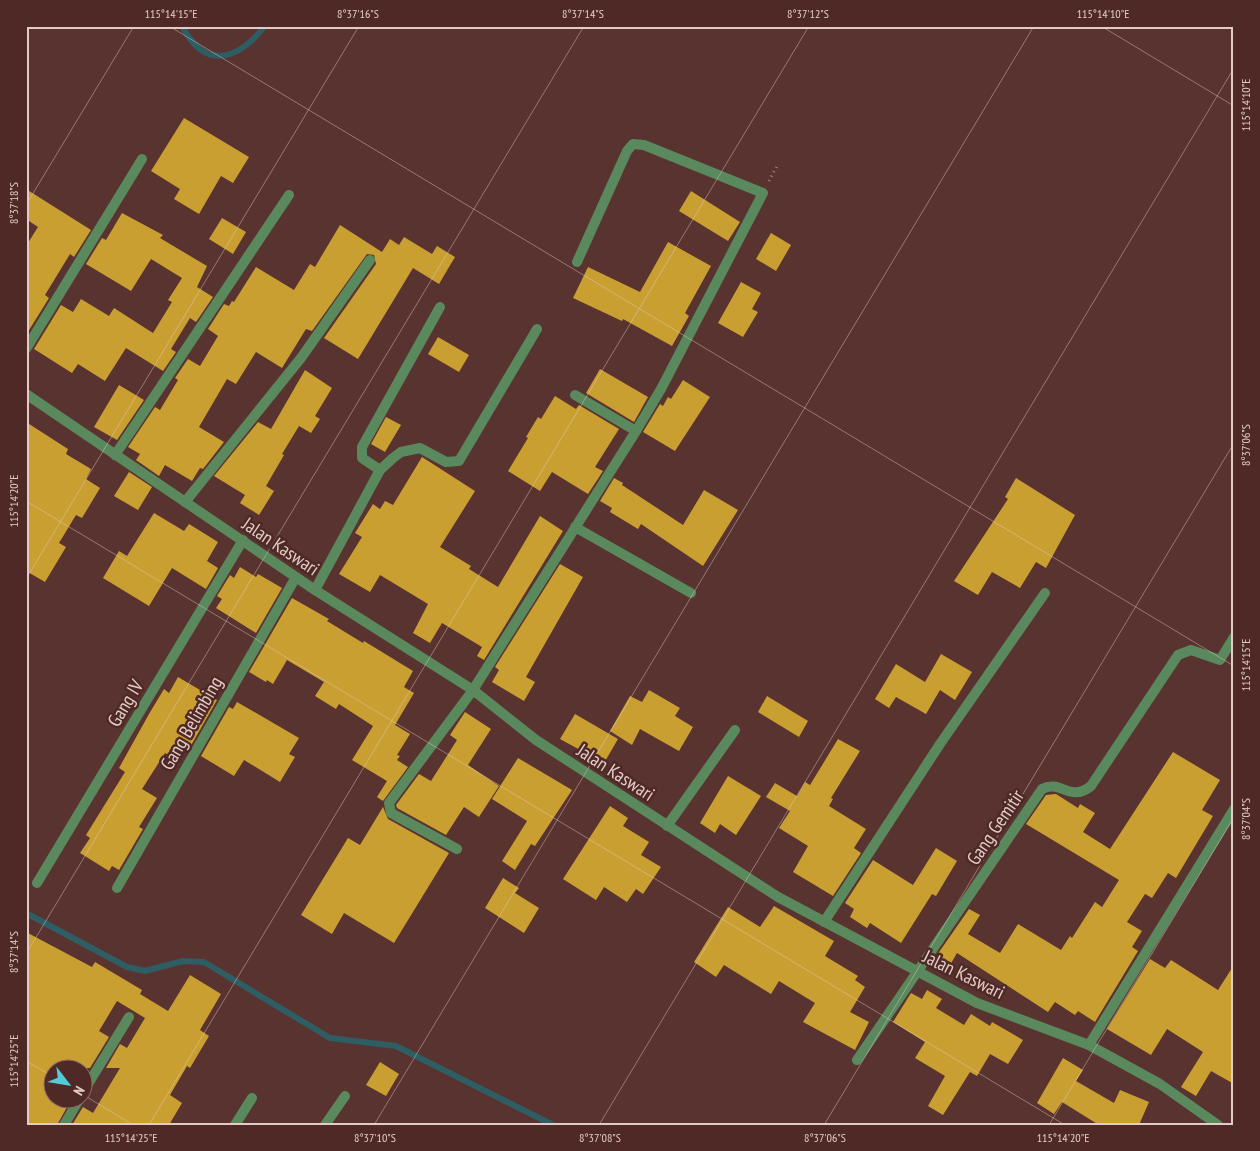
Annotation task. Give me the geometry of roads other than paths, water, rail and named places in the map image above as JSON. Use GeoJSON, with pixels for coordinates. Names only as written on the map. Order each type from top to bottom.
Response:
{"type":"FeatureCollection","features":[{"type":"Feature","properties":{"kind":"street"},"geometry":{"type":"LineString","coordinates":[[457,849],[391,813],[388,807],[395,794],[473,690],[636,431],[661,389],[764,192],[644,145],[633,144],[627,151],[577,262]]}},
{"type":"Feature","properties":{"kind":"street"},"geometry":{"type":"LineString","coordinates":[[26,349],[142,159]]}},
{"type":"Feature","properties":{"kind":"street"},"geometry":{"type":"LineString","coordinates":[[116,455],[289,195]]}},
{"type":"Feature","properties":{"kind":"street"},"geometry":{"type":"LineString","coordinates":[[185,502],[301,358],[370,260]]}},
{"type":"Feature","properties":{"kind":"street"},"geometry":{"type":"LineString","coordinates":[[380,470],[361,456],[365,440],[440,307]]}},
{"type":"Feature","properties":{"kind":"street"},"geometry":{"type":"LineString","coordinates":[[315,590],[380,470],[401,452],[413,448],[420,448],[446,462],[459,461],[537,329]]}},
{"type":"Feature","properties":{"kind":"street","name":"Jalan Kaswari"},"geometry":{"type":"LineString","coordinates":[[26,394],[315,590],[473,690],[536,740],[778,898],[977,1003],[1089,1045],[1160,1084],[1218,1125]]}},
{"type":"Feature","properties":{"kind":"street"},"geometry":{"type":"LineString","coordinates":[[574,395],[636,431]]}},
{"type":"Feature","properties":{"kind":"street"},"geometry":{"type":"LineString","coordinates":[[575,527],[691,593]]}},
{"type":"Feature","properties":{"kind":"street","name":"Gang IV"},"geometry":{"type":"LineString","coordinates":[[37,883],[243,540]]}},
{"type":"Feature","properties":{"kind":"street","name":"Gang Belimbing"},"geometry":{"type":"LineString","coordinates":[[116,888],[296,577]]}},
{"type":"Feature","properties":{"kind":"street"},"geometry":{"type":"LineString","coordinates":[[824,922],[940,744],[1045,593]]}},
{"type":"Feature","properties":{"kind":"street","name":"Gang Gemitir"},"geometry":{"type":"LineString","coordinates":[[857,1060],[1042,789],[1054,786],[1075,794],[1084,792],[1091,786],[1178,655],[1191,650],[1220,660],[1234,637]]}},
{"type":"Feature","properties":{"kind":"street"},"geometry":{"type":"LineString","coordinates":[[667,826],[735,730]]}},
{"type":"Feature","properties":{"kind":"street"},"geometry":{"type":"LineString","coordinates":[[1089,1045],[1234,809]]}},
{"type":"Feature","properties":{"kind":"street"},"geometry":{"type":"LineString","coordinates":[[92,1078],[129,1017]]}},
{"type":"Feature","properties":{"kind":"street"},"geometry":{"type":"LineString","coordinates":[[325,1125],[345,1096]]}},
{"type":"Feature","properties":{"kind":"street"},"geometry":{"type":"LineString","coordinates":[[235,1125],[252,1098]]}},
{"type":"Feature","properties":{"kind":"street"},"geometry":{"type":"LineString","coordinates":[[64,1125],[74,1108]]}},
{"type":"Feature","properties":{"kind":"waterway"},"geometry":{"type":"LineString","coordinates":[[182,26],[191,40],[201,49],[211,55],[222,56],[243,47],[265,26]]}},
{"type":"Feature","properties":{"kind":"waterway"},"geometry":{"type":"LineString","coordinates":[[26,913],[127,967],[145,971],[183,961],[204,962],[330,1038],[396,1046],[553,1125]]}}]}
